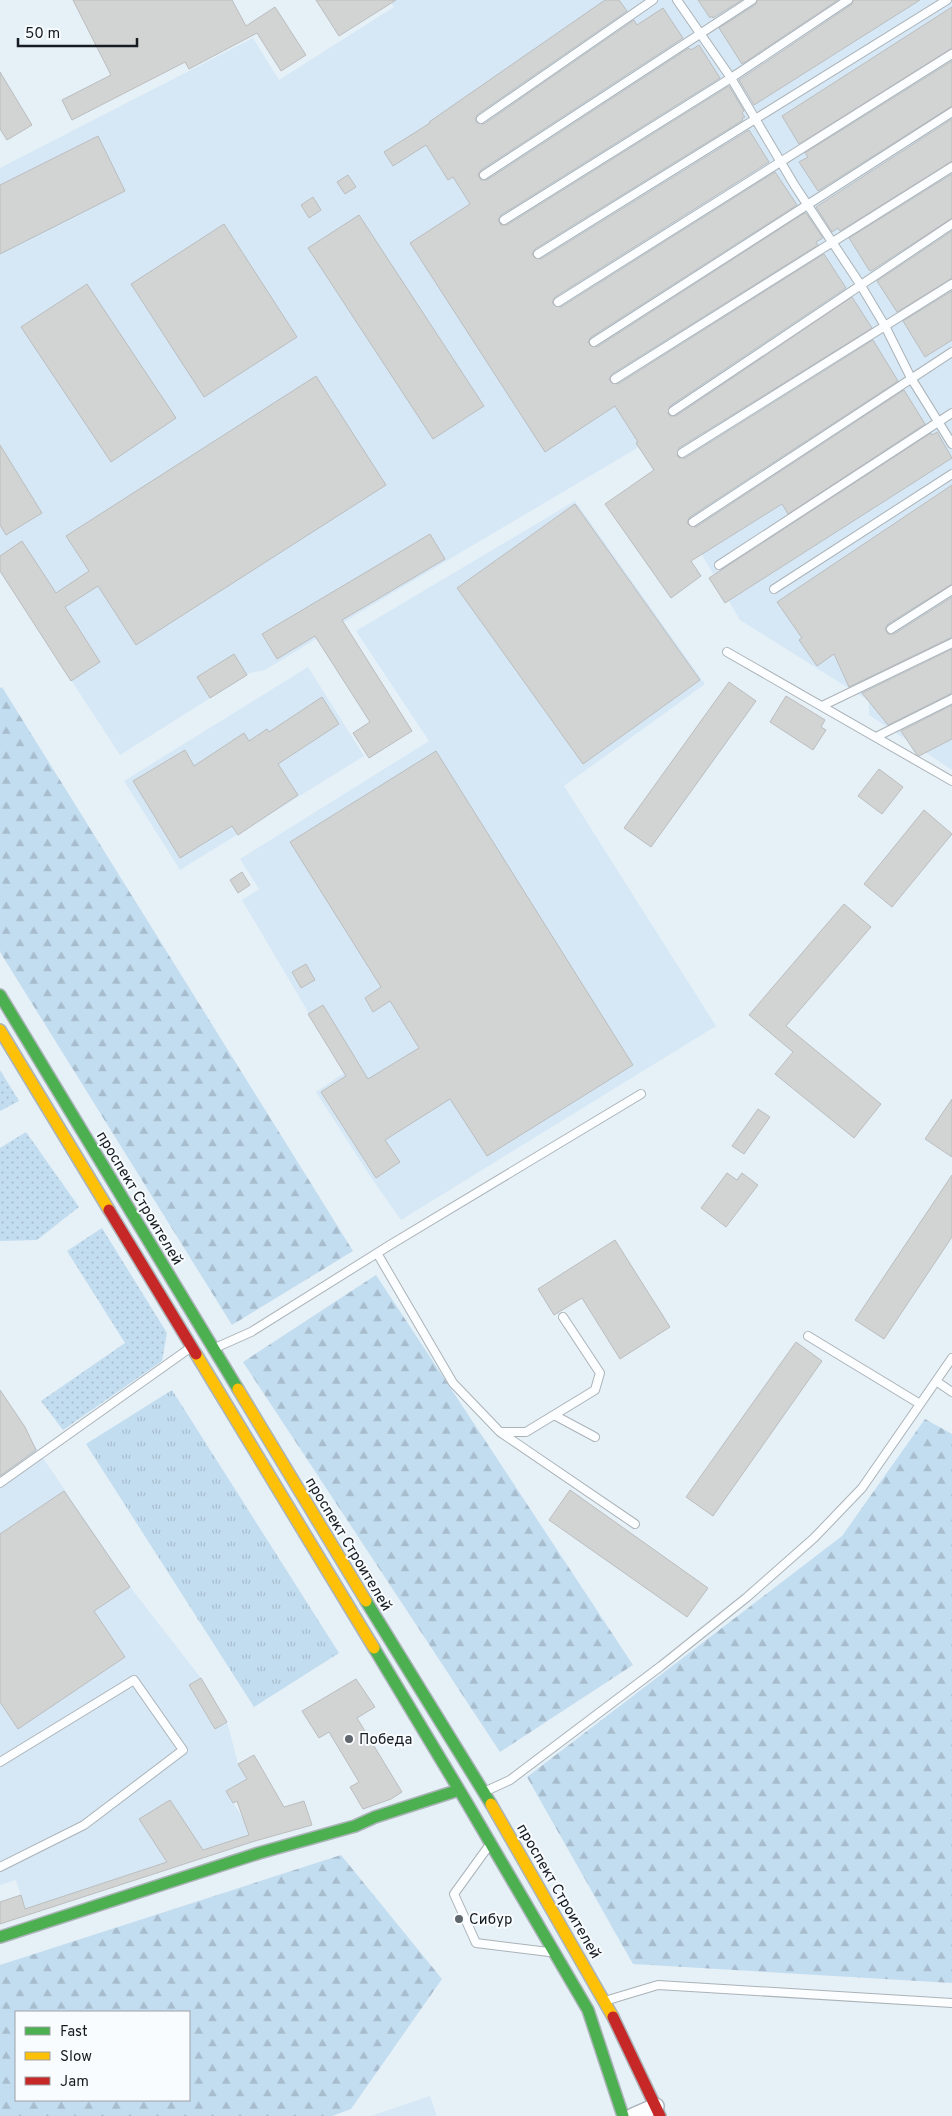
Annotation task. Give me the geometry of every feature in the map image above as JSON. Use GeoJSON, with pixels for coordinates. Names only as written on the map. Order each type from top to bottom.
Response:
{"type":"FeatureCollection","features":[{"type":"Feature","properties":{"kind":"main road","name":"проспект Строителей"},"geometry":{"type":"LineString","coordinates":[[0,995],[434,1714],[484,1792],[605,2001],[658,2111]]}},
{"type":"Feature","properties":{"kind":"main road"},"geometry":{"type":"LineString","coordinates":[[0,1030],[467,1803],[588,2010],[622,2116]]}},
{"type":"Feature","properties":{"kind":"main road"},"geometry":{"type":"LineString","coordinates":[[0,1937],[259,1853],[354,1826],[375,1816],[459,1790]]}},
{"type":"Feature","properties":{"kind":"street"},"geometry":{"type":"LineString","coordinates":[[633,2116],[658,2111]]}},
{"type":"Feature","properties":{"kind":"lane"},"geometry":{"type":"LineString","coordinates":[[481,120],[653,0]]}},
{"type":"Feature","properties":{"kind":"lane"},"geometry":{"type":"LineString","coordinates":[[677,0],[731,78],[754,120],[809,205],[830,242],[860,284],[885,326],[911,378],[952,444]]}},
{"type":"Feature","properties":{"kind":"lane"},"geometry":{"type":"LineString","coordinates":[[484,175],[752,0]]}},
{"type":"Feature","properties":{"kind":"lane"},"geometry":{"type":"LineString","coordinates":[[504,220],[731,78],[848,0]]}},
{"type":"Feature","properties":{"kind":"lane"},"geometry":{"type":"LineString","coordinates":[[538,254],[947,0]]}},
{"type":"Feature","properties":{"kind":"lane"},"geometry":{"type":"LineString","coordinates":[[558,302],[782,163],[952,54]]}},
{"type":"Feature","properties":{"kind":"lane"},"geometry":{"type":"LineString","coordinates":[[594,342],[952,112]]}},
{"type":"Feature","properties":{"kind":"lane"},"geometry":{"type":"LineString","coordinates":[[615,379],[952,167]]}},
{"type":"Feature","properties":{"kind":"lane"},"geometry":{"type":"LineString","coordinates":[[673,410],[952,224]]}},
{"type":"Feature","properties":{"kind":"lane"},"geometry":{"type":"LineString","coordinates":[[682,453],[952,284]]}},
{"type":"Feature","properties":{"kind":"lane"},"geometry":{"type":"LineString","coordinates":[[693,522],[952,352]]}},
{"type":"Feature","properties":{"kind":"lane"},"geometry":{"type":"LineString","coordinates":[[719,565],[952,413]]}},
{"type":"Feature","properties":{"kind":"lane"},"geometry":{"type":"LineString","coordinates":[[774,589],[952,474]]}},
{"type":"Feature","properties":{"kind":"lane"},"geometry":{"type":"LineString","coordinates":[[891,629],[952,590]]}},
{"type":"Feature","properties":{"kind":"lane"},"geometry":{"type":"LineString","coordinates":[[822,706],[952,643]]}},
{"type":"Feature","properties":{"kind":"lane"},"geometry":{"type":"LineString","coordinates":[[727,652],[952,781]]}},
{"type":"Feature","properties":{"kind":"lane"},"geometry":{"type":"LineString","coordinates":[[876,737],[952,699]]}},
{"type":"Feature","properties":{"kind":"lane"},"geometry":{"type":"LineString","coordinates":[[214,1349],[251,1332],[641,1094]]}},
{"type":"Feature","properties":{"kind":"lane"},"geometry":{"type":"LineString","coordinates":[[377,1254],[453,1383],[500,1432],[635,1524]]}},
{"type":"Feature","properties":{"kind":"lane"},"geometry":{"type":"LineString","coordinates":[[500,1432],[526,1432],[594,1390],[600,1373],[564,1317]]}},
{"type":"Feature","properties":{"kind":"lane"},"geometry":{"type":"LineString","coordinates":[[808,1336],[920,1404]]}},
{"type":"Feature","properties":{"kind":"lane"},"geometry":{"type":"LineString","coordinates":[[0,1483],[191,1347]]}},
{"type":"Feature","properties":{"kind":"lane"},"geometry":{"type":"LineString","coordinates":[[467,1803],[484,1792],[510,1780],[662,1666],[760,1586],[814,1538],[862,1488],[952,1358]]}},
{"type":"Feature","properties":{"kind":"lane"},"geometry":{"type":"LineString","coordinates":[[936,1381],[952,1392]]}},
{"type":"Feature","properties":{"kind":"lane"},"geometry":{"type":"LineString","coordinates":[[554,1415],[595,1437]]}},
{"type":"Feature","properties":{"kind":"lane"},"geometry":{"type":"LineString","coordinates":[[0,1762],[134,1680],[184,1750],[84,1825],[0,1867]]}},
{"type":"Feature","properties":{"kind":"lane"},"geometry":{"type":"LineString","coordinates":[[490,1843],[454,1894],[476,1943],[555,1953]]}},
{"type":"Feature","properties":{"kind":"lane"},"geometry":{"type":"LineString","coordinates":[[588,2010],[605,2001],[658,1985],[952,2003]]}},
{"type":"Feature","properties":{"kind":"shaded area"},"geometry":{"type":"Polygon","coordinates":[[[389,0],[952,0],[952,770],[869,715],[869,701],[740,620],[639,447],[265,670],[250,673],[120,755],[0,571],[0,168],[253,38],[279,80],[394,7],[389,0]]]}},
{"type":"Feature","properties":{"kind":"shaded area"},"geometry":{"type":"Polygon","coordinates":[[[575,501],[705,684],[564,786],[716,1026],[401,1220],[316,1092],[344,1073],[242,900],[259,889],[240,859],[429,741],[356,631],[575,501]]]}},
{"type":"Feature","properties":{"kind":"shaded area"},"geometry":{"type":"Polygon","coordinates":[[[308,667],[364,756],[180,870],[124,781],[308,667]]]}},
{"type":"Feature","properties":{"kind":"shaded area"},"geometry":{"type":"Polygon","coordinates":[[[31,1440],[130,1587],[201,1678],[227,1722],[238,1763],[247,1779],[226,1791],[244,1820],[249,1835],[25,1909],[16,1880],[0,1885],[0,1460],[31,1440]]]}},
{"type":"Feature","properties":{"kind":"shaded area"},"geometry":{"type":"Polygon","coordinates":[[[430,2096],[437,2116],[371,2116],[430,2096]]]}},
{"type":"Feature","properties":{"kind":"green space"},"geometry":{"type":"Polygon","coordinates":[[[2,687],[353,1251],[232,1325],[0,952],[0,688],[2,687]]]}},
{"type":"Feature","properties":{"kind":"green space"},"geometry":{"type":"Polygon","coordinates":[[[0,1070],[19,1101],[0,1111],[0,1070]]]}},
{"type":"Feature","properties":{"kind":"green space"},"geometry":{"type":"Polygon","coordinates":[[[26,1132],[79,1207],[37,1240],[0,1241],[0,1148],[26,1132]]]}},
{"type":"Feature","properties":{"kind":"green space"},"geometry":{"type":"Polygon","coordinates":[[[102,1228],[167,1333],[162,1361],[63,1430],[41,1401],[125,1343],[67,1251],[102,1228]]]}},
{"type":"Feature","properties":{"kind":"green space"},"geometry":{"type":"Polygon","coordinates":[[[376,1275],[633,1665],[500,1752],[243,1362],[376,1275]]]}},
{"type":"Feature","properties":{"kind":"green space"},"geometry":{"type":"Polygon","coordinates":[[[172,1390],[339,1653],[254,1707],[86,1444],[172,1390]]]}},
{"type":"Feature","properties":{"kind":"green space"},"geometry":{"type":"Polygon","coordinates":[[[925,1419],[952,1434],[952,1983],[633,1964],[527,1777],[842,1536],[925,1419]]]}},
{"type":"Feature","properties":{"kind":"green space"},"geometry":{"type":"Polygon","coordinates":[[[341,1855],[442,1979],[351,2109],[332,2116],[0,2116],[0,1965],[341,1855]]]}},
{"type":"Feature","properties":{"kind":"building"},"geometry":{"type":"Polygon","coordinates":[[[73,0],[232,0],[246,26],[275,7],[306,55],[281,71],[257,33],[189,69],[185,62],[72,120],[62,100],[111,75],[73,0]]]}},
{"type":"Feature","properties":{"kind":"building"},"geometry":{"type":"Polygon","coordinates":[[[316,0],[396,0],[339,36],[316,0]]]}},
{"type":"Feature","properties":{"kind":"building"},"geometry":{"type":"Polygon","coordinates":[[[605,0],[619,0],[627,11],[478,114],[475,119],[477,123],[484,124],[634,20],[637,25],[663,8],[683,38],[481,170],[478,175],[481,180],[487,180],[689,48],[691,50],[699,45],[720,78],[501,215],[498,220],[501,225],[507,225],[729,86],[744,111],[742,113],[745,117],[742,118],[743,120],[535,249],[532,254],[534,257],[541,259],[749,130],[769,162],[555,297],[552,302],[554,305],[561,307],[775,172],[797,205],[591,337],[588,342],[590,345],[597,347],[803,214],[806,213],[823,238],[816,242],[818,245],[612,374],[609,379],[611,382],[618,384],[824,254],[846,288],[670,406],[668,414],[676,416],[852,297],[872,328],[679,448],[677,456],[685,458],[873,340],[898,381],[690,517],[687,522],[689,525],[696,527],[904,390],[925,424],[788,514],[782,504],[691,561],[701,576],[671,598],[605,504],[654,470],[615,406],[545,452],[410,243],[470,204],[453,177],[448,180],[426,145],[393,166],[384,152],[430,123],[605,0]]]}},
{"type":"Feature","properties":{"kind":"building"},"geometry":{"type":"Polygon","coordinates":[[[698,0],[742,0],[710,18],[698,0]]]}},
{"type":"Feature","properties":{"kind":"building"},"geometry":{"type":"Polygon","coordinates":[[[758,0],[838,0],[742,64],[719,28],[755,5],[758,0]]]}},
{"type":"Feature","properties":{"kind":"building"},"geometry":{"type":"Polygon","coordinates":[[[854,0],[920,0],[754,105],[739,80],[851,5],[854,0]]]}},
{"type":"Feature","properties":{"kind":"building"},"geometry":{"type":"Polygon","coordinates":[[[952,7],[952,48],[799,144],[782,116],[952,7]]]}},
{"type":"Feature","properties":{"kind":"building"},"geometry":{"type":"Polygon","coordinates":[[[952,61],[952,106],[818,191],[799,162],[808,157],[805,153],[952,61]]]}},
{"type":"Feature","properties":{"kind":"building"},"geometry":{"type":"Polygon","coordinates":[[[0,72],[32,125],[7,140],[0,129],[0,72]]]}},
{"type":"Feature","properties":{"kind":"building"},"geometry":{"type":"Polygon","coordinates":[[[952,119],[952,161],[840,231],[838,228],[832,232],[816,207],[952,119]]]}},
{"type":"Feature","properties":{"kind":"building"},"geometry":{"type":"Polygon","coordinates":[[[98,136],[125,191],[0,254],[0,185],[98,136]]]}},
{"type":"Feature","properties":{"kind":"building"},"geometry":{"type":"Polygon","coordinates":[[[952,174],[952,218],[871,271],[869,270],[849,238],[952,174]]]}},
{"type":"Feature","properties":{"kind":"building"},"geometry":{"type":"Polygon","coordinates":[[[348,175],[356,187],[345,194],[337,182],[348,175]]]}},
{"type":"Feature","properties":{"kind":"building"},"geometry":{"type":"Polygon","coordinates":[[[313,197],[321,210],[309,218],[301,205],[313,197]]]}},
{"type":"Feature","properties":{"kind":"building"},"geometry":{"type":"Polygon","coordinates":[[[359,215],[484,406],[433,439],[308,248],[359,215]]]}},
{"type":"Feature","properties":{"kind":"building"},"geometry":{"type":"Polygon","coordinates":[[[224,224],[297,337],[204,397],[131,284],[224,224]]]}},
{"type":"Feature","properties":{"kind":"building"},"geometry":{"type":"Polygon","coordinates":[[[952,231],[952,278],[897,312],[877,281],[952,231]]]}},
{"type":"Feature","properties":{"kind":"building"},"geometry":{"type":"Polygon","coordinates":[[[87,284],[176,418],[111,462],[21,327],[87,284]]]}},
{"type":"Feature","properties":{"kind":"building"},"geometry":{"type":"Polygon","coordinates":[[[952,291],[952,340],[925,357],[903,321],[952,291]]]}},
{"type":"Feature","properties":{"kind":"building"},"geometry":{"type":"Polygon","coordinates":[[[316,376],[386,485],[136,645],[98,586],[65,607],[100,662],[71,681],[0,571],[0,556],[22,541],[56,593],[89,571],[66,536],[316,376]]]}},
{"type":"Feature","properties":{"kind":"building"},"geometry":{"type":"Polygon","coordinates":[[[937,432],[952,458],[725,603],[709,578],[931,433],[932,435],[937,432]]]}},
{"type":"Feature","properties":{"kind":"building"},"geometry":{"type":"Polygon","coordinates":[[[0,445],[42,513],[6,535],[0,525],[0,445]]]}},
{"type":"Feature","properties":{"kind":"building"},"geometry":{"type":"Polygon","coordinates":[[[952,485],[952,584],[888,624],[885,629],[888,634],[894,634],[952,597],[952,637],[849,687],[834,654],[817,666],[799,640],[802,638],[777,602],[952,485]]]}},
{"type":"Feature","properties":{"kind":"building"},"geometry":{"type":"Polygon","coordinates":[[[575,504],[700,680],[583,764],[457,588],[575,504]]]}},
{"type":"Feature","properties":{"kind":"building"},"geometry":{"type":"Polygon","coordinates":[[[430,534],[445,559],[342,620],[412,731],[369,758],[353,733],[370,722],[315,636],[277,659],[262,634],[430,534]]]}},
{"type":"Feature","properties":{"kind":"building"},"geometry":{"type":"Polygon","coordinates":[[[952,649],[952,693],[888,725],[862,693],[952,649]]]}},
{"type":"Feature","properties":{"kind":"building"},"geometry":{"type":"Polygon","coordinates":[[[234,654],[247,675],[210,698],[197,677],[234,654]]]}},
{"type":"Feature","properties":{"kind":"building"},"geometry":{"type":"Polygon","coordinates":[[[729,682],[756,701],[651,847],[624,828],[729,682]]]}},
{"type":"Feature","properties":{"kind":"building"},"geometry":{"type":"Polygon","coordinates":[[[786,696],[825,720],[821,727],[826,730],[813,750],[770,722],[786,696]]]}},
{"type":"Feature","properties":{"kind":"building"},"geometry":{"type":"Polygon","coordinates":[[[322,697],[339,724],[278,764],[298,795],[238,835],[232,826],[180,858],[133,781],[185,750],[194,766],[244,733],[249,741],[267,729],[269,732],[322,697]]]}},
{"type":"Feature","properties":{"kind":"building"},"geometry":{"type":"Polygon","coordinates":[[[952,705],[952,739],[919,756],[917,755],[901,731],[952,705]]]}},
{"type":"Feature","properties":{"kind":"building"},"geometry":{"type":"Polygon","coordinates":[[[436,751],[633,1065],[487,1156],[450,1099],[385,1140],[400,1162],[376,1178],[321,1092],[346,1076],[308,1014],[323,1005],[368,1079],[419,1048],[390,1001],[373,1012],[365,998],[381,987],[290,842],[436,751]]]}},
{"type":"Feature","properties":{"kind":"building"},"geometry":{"type":"Polygon","coordinates":[[[879,769],[903,787],[882,814],[858,796],[879,769]]]}},
{"type":"Feature","properties":{"kind":"building"},"geometry":{"type":"Polygon","coordinates":[[[924,810],[952,834],[892,907],[864,884],[924,810]]]}},
{"type":"Feature","properties":{"kind":"building"},"geometry":{"type":"Polygon","coordinates":[[[242,872],[250,885],[238,893],[230,880],[242,872]]]}},
{"type":"Feature","properties":{"kind":"building"},"geometry":{"type":"Polygon","coordinates":[[[844,904],[871,927],[786,1026],[881,1104],[854,1138],[775,1074],[793,1052],[749,1015],[844,904]]]}},
{"type":"Feature","properties":{"kind":"building"},"geometry":{"type":"Polygon","coordinates":[[[306,964],[315,980],[301,988],[292,972],[306,964]]]}},
{"type":"Feature","properties":{"kind":"building"},"geometry":{"type":"Polygon","coordinates":[[[952,1099],[952,1157],[925,1139],[952,1099]]]}},
{"type":"Feature","properties":{"kind":"building"},"geometry":{"type":"Polygon","coordinates":[[[758,1109],[770,1117],[744,1154],[732,1146],[758,1109]]]}},
{"type":"Feature","properties":{"kind":"building"},"geometry":{"type":"Polygon","coordinates":[[[727,1173],[737,1180],[742,1173],[758,1185],[726,1227],[701,1208],[727,1173]]]}},
{"type":"Feature","properties":{"kind":"building"},"geometry":{"type":"Polygon","coordinates":[[[952,1175],[952,1237],[884,1339],[855,1320],[952,1175]]]}},
{"type":"Feature","properties":{"kind":"building"},"geometry":{"type":"Polygon","coordinates":[[[615,1240],[670,1327],[620,1359],[582,1298],[554,1315],[538,1289],[615,1240]]]}},
{"type":"Feature","properties":{"kind":"building"},"geometry":{"type":"Polygon","coordinates":[[[796,1342],[822,1361],[713,1516],[686,1497],[796,1342]]]}},
{"type":"Feature","properties":{"kind":"building"},"geometry":{"type":"Polygon","coordinates":[[[0,1390],[25,1427],[36,1450],[0,1476],[0,1390]]]}},
{"type":"Feature","properties":{"kind":"building"},"geometry":{"type":"Polygon","coordinates":[[[570,1490],[708,1588],[687,1617],[549,1520],[570,1490]]]}},
{"type":"Feature","properties":{"kind":"building"},"geometry":{"type":"Polygon","coordinates":[[[64,1491],[130,1587],[94,1611],[125,1657],[18,1729],[0,1702],[0,1534],[64,1491]]]}},
{"type":"Feature","properties":{"kind":"building"},"geometry":{"type":"Polygon","coordinates":[[[201,1678],[227,1722],[215,1729],[189,1685],[201,1678]]]}},
{"type":"Feature","properties":{"kind":"building"},"geometry":{"type":"Polygon","coordinates":[[[356,1679],[375,1707],[357,1718],[402,1792],[391,1799],[363,1809],[350,1787],[359,1782],[329,1732],[319,1738],[302,1711],[356,1679]]]}},
{"type":"Feature","properties":{"kind":"building"},"geometry":{"type":"Polygon","coordinates":[[[254,1755],[284,1807],[304,1801],[312,1825],[255,1841],[0,1924],[0,1902],[21,1895],[25,1909],[167,1862],[139,1819],[170,1800],[203,1850],[249,1835],[237,1801],[233,1803],[226,1791],[247,1779],[238,1764],[254,1755]]]}},
{"type":"Feature","properties":{"kind":"traffic: fast"},"geometry":{"type":"LineString","coordinates":[[0,995],[238,1389]]}},
{"type":"Feature","properties":{"kind":"traffic: fast"},"geometry":{"type":"LineString","coordinates":[[366,1601],[491,1804]]}},
{"type":"Feature","properties":{"kind":"traffic: fast"},"geometry":{"type":"LineString","coordinates":[[374,1648],[588,2010],[623,2116]]}},
{"type":"Feature","properties":{"kind":"traffic: fast"},"geometry":{"type":"LineString","coordinates":[[0,1937],[259,1853],[355,1826],[375,1817],[459,1790]]}},
{"type":"Feature","properties":{"kind":"traffic: slow"},"geometry":{"type":"LineString","coordinates":[[0,1030],[109,1210]]}},
{"type":"Feature","properties":{"kind":"traffic: slow"},"geometry":{"type":"LineString","coordinates":[[196,1354],[374,1648]]}},
{"type":"Feature","properties":{"kind":"traffic: slow"},"geometry":{"type":"LineString","coordinates":[[238,1389],[366,1601]]}},
{"type":"Feature","properties":{"kind":"traffic: slow"},"geometry":{"type":"LineString","coordinates":[[491,1804],[613,2017]]}},
{"type":"Feature","properties":{"kind":"traffic: jam"},"geometry":{"type":"LineString","coordinates":[[109,1210],[196,1354]]}},
{"type":"Feature","properties":{"kind":"traffic: jam"},"geometry":{"type":"LineString","coordinates":[[613,2017],[660,2116]]}},
{"type":"Feature","properties":{"kind":"place","name":"Победа"},"geometry":{"type":"Point","coordinates":[349,1739]}},
{"type":"Feature","properties":{"kind":"place","name":"Сибур"},"geometry":{"type":"Point","coordinates":[459,1919]}}]}
